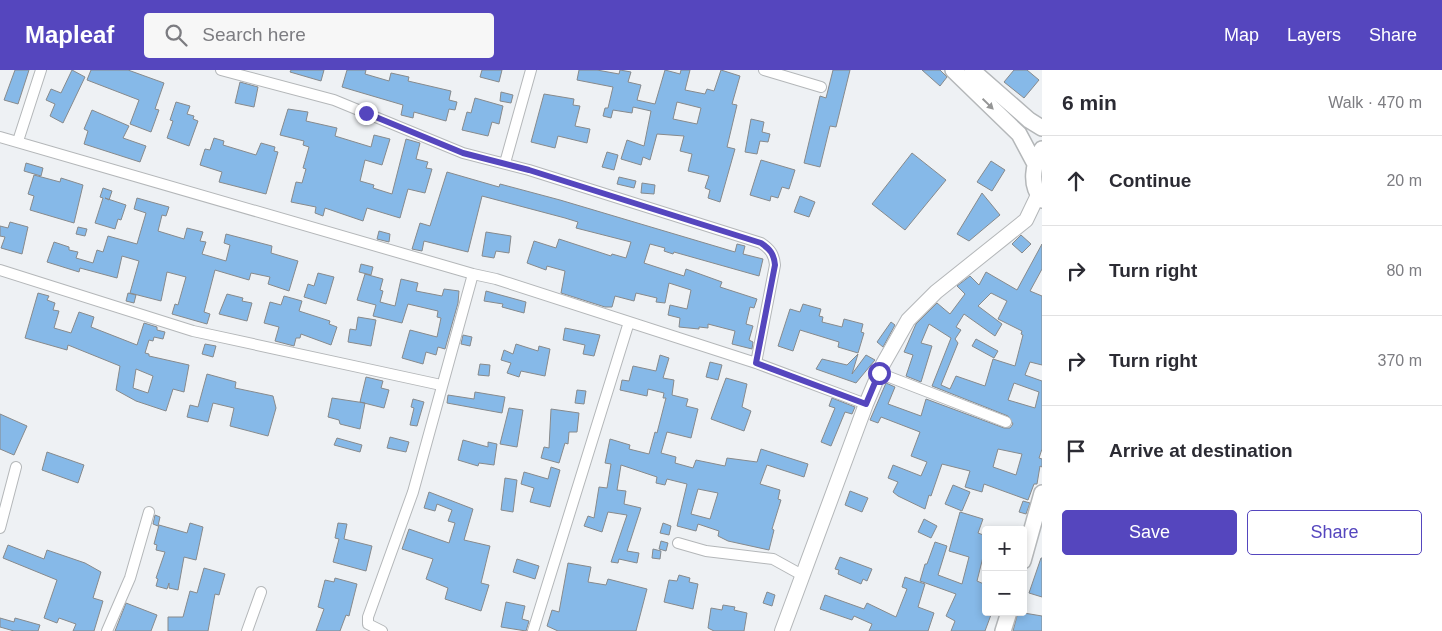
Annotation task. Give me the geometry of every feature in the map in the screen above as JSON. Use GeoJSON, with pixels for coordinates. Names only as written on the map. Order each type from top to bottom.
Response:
{"type":"FeatureCollection","features":[{"type":"Feature","properties":{"kind":"main road"},"geometry":{"type":"LineString","coordinates":[[953,70],[1019,134],[1035,164]]}},
{"type":"Feature","properties":{"kind":"main road"},"geometry":{"type":"LineString","coordinates":[[972,70],[1029,120],[1042,128]]}},
{"type":"Feature","properties":{"kind":"main road"},"geometry":{"type":"LineString","coordinates":[[1040,197],[1034,180],[1035,164],[1042,149]]}},
{"type":"Feature","properties":{"kind":"main road"},"geometry":{"type":"LineString","coordinates":[[1027,553],[1037,534],[1042,492]]}},
{"type":"Feature","properties":{"kind":"main road"},"geometry":{"type":"LineString","coordinates":[[1003,631],[1008,616]]}},
{"type":"Feature","properties":{"kind":"street"},"geometry":{"type":"LineString","coordinates":[[18,141],[41,70]]}},
{"type":"Feature","properties":{"kind":"street"},"geometry":{"type":"LineString","coordinates":[[221,70],[334,100],[463,153],[505,163],[761,243],[769,248],[774,256],[775,265],[756,363]]}},
{"type":"Feature","properties":{"kind":"street"},"geometry":{"type":"LineString","coordinates":[[505,163],[531,70]]}},
{"type":"Feature","properties":{"kind":"street"},"geometry":{"type":"LineString","coordinates":[[764,70],[821,87]]}},
{"type":"Feature","properties":{"kind":"street"},"geometry":{"type":"LineString","coordinates":[[0,137],[473,274],[496,279],[756,363],[866,404]]}},
{"type":"Feature","properties":{"kind":"street"},"geometry":{"type":"LineString","coordinates":[[782,631],[866,404],[879,373],[908,320],[936,292],[1026,220],[1040,197]]}},
{"type":"Feature","properties":{"kind":"street"},"geometry":{"type":"LineString","coordinates":[[1026,220],[1042,216]]}},
{"type":"Feature","properties":{"kind":"street"},"geometry":{"type":"LineString","coordinates":[[0,270],[193,331],[441,385]]}},
{"type":"Feature","properties":{"kind":"street"},"geometry":{"type":"LineString","coordinates":[[382,631],[368,624],[368,617],[413,492],[473,274]]}},
{"type":"Feature","properties":{"kind":"street"},"geometry":{"type":"LineString","coordinates":[[533,631],[629,322]]}},
{"type":"Feature","properties":{"kind":"street"},"geometry":{"type":"LineString","coordinates":[[879,373],[1006,422]]}},
{"type":"Feature","properties":{"kind":"street"},"geometry":{"type":"LineString","coordinates":[[0,528],[16,467]]}},
{"type":"Feature","properties":{"kind":"street"},"geometry":{"type":"LineString","coordinates":[[107,631],[130,578],[149,512]]}},
{"type":"Feature","properties":{"kind":"street"},"geometry":{"type":"LineString","coordinates":[[678,543],[706,551],[773,559],[802,575]]}},
{"type":"Feature","properties":{"kind":"street"},"geometry":{"type":"LineString","coordinates":[[247,631],[261,592]]}},
{"type":"Feature","properties":{"kind":"building"},"geometry":{"type":"Polygon","coordinates":[[[15,70],[29,70],[18,104],[4,100],[15,70]]]}},
{"type":"Feature","properties":{"kind":"building"},"geometry":{"type":"Polygon","coordinates":[[[72,70],[85,77],[63,123],[50,116],[55,104],[46,100],[51,89],[61,93],[72,70]]]}},
{"type":"Feature","properties":{"kind":"building"},"geometry":{"type":"Polygon","coordinates":[[[91,70],[128,70],[164,83],[155,109],[159,110],[151,132],[130,124],[139,100],[87,80],[91,70]]]}},
{"type":"Feature","properties":{"kind":"building"},"geometry":{"type":"Polygon","coordinates":[[[291,70],[324,70],[321,81],[290,72],[291,70]]]}},
{"type":"Feature","properties":{"kind":"building"},"geometry":{"type":"Polygon","coordinates":[[[347,70],[366,70],[365,74],[389,81],[391,73],[409,77],[408,81],[451,91],[449,100],[457,102],[455,110],[449,109],[446,121],[414,112],[413,118],[401,115],[403,105],[342,87],[347,70]]]}},
{"type":"Feature","properties":{"kind":"building"},"geometry":{"type":"Polygon","coordinates":[[[482,70],[502,70],[499,82],[480,77],[482,70]]]}},
{"type":"Feature","properties":{"kind":"building"},"geometry":{"type":"Polygon","coordinates":[[[579,70],[597,70],[619,74],[620,70],[631,72],[628,82],[641,85],[637,100],[655,104],[665,70],[680,74],[681,70],[690,70],[685,90],[705,94],[707,89],[714,91],[721,70],[740,76],[732,104],[737,105],[727,147],[735,149],[720,202],[708,198],[710,190],[705,188],[709,176],[688,171],[692,154],[680,151],[684,136],[657,134],[650,160],[643,157],[641,165],[621,159],[627,140],[644,146],[651,111],[633,107],[632,113],[613,110],[611,118],[603,116],[605,108],[608,108],[613,87],[577,80],[579,70]],[[677,102],[673,119],[697,124],[701,108],[677,102]]]}},
{"type":"Feature","properties":{"kind":"building"},"geometry":{"type":"Polygon","coordinates":[[[833,70],[850,70],[836,127],[830,126],[820,167],[804,163],[820,96],[826,98],[833,70]]]}},
{"type":"Feature","properties":{"kind":"building"},"geometry":{"type":"Polygon","coordinates":[[[922,70],[940,70],[947,77],[940,86],[922,70]]]}},
{"type":"Feature","properties":{"kind":"building"},"geometry":{"type":"Polygon","coordinates":[[[1014,70],[1027,70],[1039,80],[1024,98],[1004,82],[1014,70]]]}},
{"type":"Feature","properties":{"kind":"building"},"geometry":{"type":"Polygon","coordinates":[[[240,82],[258,87],[254,107],[235,103],[240,82]]]}},
{"type":"Feature","properties":{"kind":"building"},"geometry":{"type":"Polygon","coordinates":[[[501,92],[513,95],[511,103],[500,101],[501,92]]]}},
{"type":"Feature","properties":{"kind":"building"},"geometry":{"type":"Polygon","coordinates":[[[544,94],[574,99],[573,105],[580,106],[575,126],[590,129],[587,143],[558,136],[555,148],[531,142],[544,94]]]}},
{"type":"Feature","properties":{"kind":"building"},"geometry":{"type":"Polygon","coordinates":[[[475,98],[503,106],[499,124],[492,122],[488,136],[462,130],[467,112],[471,113],[475,98]]]}},
{"type":"Feature","properties":{"kind":"building"},"geometry":{"type":"Polygon","coordinates":[[[176,102],[190,106],[187,114],[194,116],[193,119],[198,121],[189,146],[167,138],[173,121],[170,120],[176,102]]]}},
{"type":"Feature","properties":{"kind":"building"},"geometry":{"type":"Polygon","coordinates":[[[288,109],[308,112],[306,121],[337,128],[335,136],[371,147],[374,135],[390,139],[382,165],[365,160],[360,181],[374,185],[373,188],[392,194],[406,139],[420,143],[416,159],[428,162],[426,168],[432,169],[425,193],[408,189],[400,218],[367,208],[363,221],[325,208],[323,216],[315,213],[316,207],[291,202],[296,182],[302,183],[306,169],[303,168],[309,147],[303,145],[304,141],[280,135],[288,109]]]}},
{"type":"Feature","properties":{"kind":"building"},"geometry":{"type":"Polygon","coordinates":[[[92,110],[129,126],[123,138],[146,146],[140,162],[84,144],[88,131],[84,129],[92,110]]]}},
{"type":"Feature","properties":{"kind":"building"},"geometry":{"type":"Polygon","coordinates":[[[751,119],[764,122],[762,132],[770,134],[768,142],[760,141],[757,154],[745,152],[751,119]]]}},
{"type":"Feature","properties":{"kind":"building"},"geometry":{"type":"Polygon","coordinates":[[[214,138],[224,141],[223,145],[256,155],[261,143],[275,147],[274,151],[278,152],[266,194],[219,182],[222,172],[200,165],[205,149],[210,150],[214,138]]]}},
{"type":"Feature","properties":{"kind":"building"},"geometry":{"type":"Polygon","coordinates":[[[607,152],[618,155],[614,170],[602,167],[607,152]]]}},
{"type":"Feature","properties":{"kind":"building"},"geometry":{"type":"Polygon","coordinates":[[[912,153],[946,180],[905,230],[872,204],[912,153]]]}},
{"type":"Feature","properties":{"kind":"building"},"geometry":{"type":"Polygon","coordinates":[[[761,160],[795,170],[789,189],[782,187],[778,198],[771,196],[770,201],[750,195],[761,160]]]}},
{"type":"Feature","properties":{"kind":"building"},"geometry":{"type":"Polygon","coordinates":[[[991,161],[1005,170],[992,191],[977,182],[991,161]]]}},
{"type":"Feature","properties":{"kind":"building"},"geometry":{"type":"Polygon","coordinates":[[[26,163],[43,168],[41,176],[24,171],[26,163]]]}},
{"type":"Feature","properties":{"kind":"building"},"geometry":{"type":"Polygon","coordinates":[[[447,172],[499,187],[500,184],[560,200],[735,252],[737,244],[745,246],[743,254],[763,259],[759,276],[674,252],[673,254],[664,251],[665,248],[650,244],[644,263],[684,276],[686,269],[722,282],[720,287],[757,299],[754,308],[750,307],[746,324],[753,326],[749,340],[753,342],[752,349],[732,344],[735,331],[708,324],[708,328],[699,327],[699,329],[679,327],[680,318],[668,315],[670,305],[687,309],[691,290],[669,283],[665,303],[656,302],[657,298],[636,293],[634,301],[615,296],[612,307],[605,307],[561,293],[565,271],[547,266],[546,270],[527,263],[534,241],[556,248],[559,239],[611,256],[612,254],[626,258],[631,242],[576,228],[578,222],[565,218],[482,196],[468,252],[424,241],[422,251],[412,249],[420,223],[430,226],[447,172]]]}},
{"type":"Feature","properties":{"kind":"building"},"geometry":{"type":"Polygon","coordinates":[[[34,175],[60,182],[61,178],[83,185],[74,223],[30,210],[34,196],[28,194],[34,175]]]}},
{"type":"Feature","properties":{"kind":"building"},"geometry":{"type":"Polygon","coordinates":[[[619,177],[636,181],[634,188],[617,184],[619,177]]]}},
{"type":"Feature","properties":{"kind":"building"},"geometry":{"type":"Polygon","coordinates":[[[642,183],[655,185],[654,194],[641,193],[642,183]]]}},
{"type":"Feature","properties":{"kind":"building"},"geometry":{"type":"Polygon","coordinates":[[[103,188],[112,191],[109,199],[126,205],[121,220],[118,219],[115,229],[95,223],[103,198],[100,197],[103,188]]]}},
{"type":"Feature","properties":{"kind":"building"},"geometry":{"type":"Polygon","coordinates":[[[982,193],[1000,215],[969,241],[957,234],[982,193]]]}},
{"type":"Feature","properties":{"kind":"building"},"geometry":{"type":"Polygon","coordinates":[[[800,196],[815,202],[809,217],[794,212],[800,196]]]}},
{"type":"Feature","properties":{"kind":"building"},"geometry":{"type":"Polygon","coordinates":[[[137,198],[169,207],[166,216],[162,215],[158,231],[184,239],[187,228],[203,232],[200,241],[206,242],[202,254],[226,261],[230,245],[224,243],[226,234],[272,246],[271,253],[298,261],[289,291],[268,284],[270,277],[251,273],[249,280],[215,270],[204,312],[210,314],[207,324],[172,314],[175,304],[178,305],[186,277],[167,272],[161,301],[130,293],[139,261],[122,256],[117,278],[80,268],[79,272],[47,262],[54,242],[69,247],[69,250],[78,252],[76,258],[93,263],[97,250],[103,252],[108,236],[137,244],[146,213],[134,209],[137,198]]]}},
{"type":"Feature","properties":{"kind":"building"},"geometry":{"type":"Polygon","coordinates":[[[10,222],[28,227],[22,254],[1,248],[5,237],[0,236],[0,226],[8,228],[10,222]]]}},
{"type":"Feature","properties":{"kind":"building"},"geometry":{"type":"Polygon","coordinates":[[[78,227],[87,229],[85,236],[76,234],[78,227]]]}},
{"type":"Feature","properties":{"kind":"building"},"geometry":{"type":"Polygon","coordinates":[[[379,231],[390,234],[389,242],[377,239],[379,231]]]}},
{"type":"Feature","properties":{"kind":"building"},"geometry":{"type":"Polygon","coordinates":[[[486,232],[511,236],[509,253],[496,251],[494,258],[482,256],[486,232]]]}},
{"type":"Feature","properties":{"kind":"building"},"geometry":{"type":"Polygon","coordinates":[[[1021,235],[1031,244],[1022,253],[1012,244],[1021,235]]]}},
{"type":"Feature","properties":{"kind":"building"},"geometry":{"type":"Polygon","coordinates":[[[1042,244],[1042,269],[1030,291],[1042,296],[1042,365],[1030,362],[1025,375],[1042,381],[1042,449],[1039,458],[1042,459],[1042,467],[1040,466],[1037,484],[1034,484],[1028,500],[984,484],[982,492],[965,487],[970,471],[942,464],[925,509],[898,496],[893,492],[898,482],[888,478],[893,465],[921,476],[927,462],[911,456],[920,432],[881,417],[878,423],[870,420],[886,383],[895,387],[888,404],[921,416],[926,399],[1004,428],[1010,428],[1013,424],[1008,416],[932,386],[951,338],[929,324],[921,343],[932,346],[921,382],[906,376],[913,355],[904,352],[916,324],[937,303],[950,314],[965,294],[957,286],[970,276],[979,285],[986,272],[1017,290],[1042,244]],[[991,293],[978,306],[1002,324],[995,336],[964,314],[956,327],[961,330],[955,339],[958,343],[941,385],[950,389],[956,376],[985,386],[993,359],[1015,366],[1023,335],[1021,334],[1022,331],[998,319],[1007,301],[991,293]],[[1014,383],[1008,400],[1035,408],[1039,392],[1014,383]],[[998,449],[993,467],[1016,475],[1022,454],[998,449]]]}},
{"type":"Feature","properties":{"kind":"building"},"geometry":{"type":"Polygon","coordinates":[[[361,264],[373,267],[371,275],[359,272],[361,264]]]}},
{"type":"Feature","properties":{"kind":"building"},"geometry":{"type":"Polygon","coordinates":[[[318,273],[334,277],[326,304],[304,297],[308,284],[314,286],[318,273]]]}},
{"type":"Feature","properties":{"kind":"building"},"geometry":{"type":"Polygon","coordinates":[[[365,274],[383,279],[380,290],[383,291],[380,302],[395,306],[401,279],[418,283],[416,291],[442,296],[444,289],[459,291],[458,303],[445,349],[438,347],[436,355],[426,352],[423,364],[402,358],[410,330],[437,337],[441,318],[437,317],[438,311],[408,304],[402,323],[373,316],[376,305],[357,300],[365,274]]]}},
{"type":"Feature","properties":{"kind":"building"},"geometry":{"type":"Polygon","coordinates":[[[486,291],[526,302],[524,313],[502,307],[503,304],[484,301],[486,291]]]}},
{"type":"Feature","properties":{"kind":"building"},"geometry":{"type":"Polygon","coordinates":[[[38,293],[49,296],[47,300],[55,303],[53,310],[59,311],[54,328],[71,333],[79,312],[94,317],[91,327],[137,345],[144,323],[157,327],[157,330],[165,332],[163,339],[154,337],[153,341],[149,340],[145,353],[149,354],[149,356],[189,365],[184,392],[173,389],[166,411],[136,401],[116,390],[120,366],[68,345],[67,350],[25,338],[38,293]],[[136,369],[133,388],[148,393],[153,376],[136,369]]]}},
{"type":"Feature","properties":{"kind":"building"},"geometry":{"type":"Polygon","coordinates":[[[128,293],[136,295],[134,303],[126,301],[128,293]]]}},
{"type":"Feature","properties":{"kind":"building"},"geometry":{"type":"Polygon","coordinates":[[[227,294],[243,298],[242,301],[252,303],[247,321],[219,314],[227,294]]]}},
{"type":"Feature","properties":{"kind":"building"},"geometry":{"type":"Polygon","coordinates":[[[284,296],[302,301],[299,311],[330,321],[329,324],[337,327],[331,345],[301,334],[300,338],[296,338],[294,346],[275,341],[279,327],[264,323],[270,302],[281,305],[284,296]]]}},
{"type":"Feature","properties":{"kind":"building"},"geometry":{"type":"Polygon","coordinates":[[[803,304],[821,309],[819,316],[823,317],[822,322],[842,327],[844,319],[863,324],[861,332],[864,333],[858,353],[838,347],[839,342],[800,330],[793,351],[778,346],[790,309],[800,312],[803,304]]]}},
{"type":"Feature","properties":{"kind":"building"},"geometry":{"type":"Polygon","coordinates":[[[358,317],[376,320],[371,346],[348,342],[350,329],[356,330],[358,317]]]}},
{"type":"Feature","properties":{"kind":"building"},"geometry":{"type":"Polygon","coordinates":[[[891,322],[895,325],[883,347],[877,342],[891,322]]]}},
{"type":"Feature","properties":{"kind":"building"},"geometry":{"type":"Polygon","coordinates":[[[565,328],[600,335],[594,356],[583,354],[585,345],[563,340],[565,328]]]}},
{"type":"Feature","properties":{"kind":"building"},"geometry":{"type":"Polygon","coordinates":[[[463,335],[472,337],[470,346],[461,344],[463,335]]]}},
{"type":"Feature","properties":{"kind":"building"},"geometry":{"type":"Polygon","coordinates":[[[976,339],[998,351],[994,358],[972,346],[976,339]]]}},
{"type":"Feature","properties":{"kind":"building"},"geometry":{"type":"Polygon","coordinates":[[[205,344],[216,346],[213,357],[202,354],[205,344]]]}},
{"type":"Feature","properties":{"kind":"building"},"geometry":{"type":"Polygon","coordinates":[[[516,344],[538,351],[539,346],[550,349],[545,376],[521,371],[519,377],[507,373],[511,363],[501,360],[504,350],[513,354],[516,344]]]}},
{"type":"Feature","properties":{"kind":"building"},"geometry":{"type":"Polygon","coordinates":[[[858,354],[852,374],[866,355],[875,360],[856,383],[816,369],[822,359],[847,365],[858,354]]]}},
{"type":"Feature","properties":{"kind":"building"},"geometry":{"type":"Polygon","coordinates":[[[660,355],[669,358],[663,378],[674,380],[672,395],[688,399],[686,406],[698,409],[691,438],[667,432],[661,453],[676,457],[675,463],[693,468],[696,460],[725,466],[727,458],[757,462],[761,449],[808,464],[804,477],[767,465],[760,484],[780,490],[778,499],[781,500],[772,529],[774,530],[769,550],[728,541],[718,536],[719,531],[698,524],[696,531],[677,526],[687,484],[667,479],[665,485],[656,483],[657,477],[621,465],[617,490],[626,491],[624,504],[641,508],[627,551],[639,553],[637,563],[619,559],[618,563],[611,562],[627,515],[608,512],[602,532],[584,526],[588,516],[594,518],[599,487],[607,488],[611,464],[605,463],[610,439],[630,445],[629,449],[649,454],[655,432],[657,433],[666,398],[663,398],[664,393],[648,389],[647,396],[620,390],[622,380],[629,381],[633,366],[656,371],[660,355]],[[698,489],[691,514],[710,519],[718,493],[698,489]]]}},
{"type":"Feature","properties":{"kind":"building"},"geometry":{"type":"Polygon","coordinates":[[[710,362],[722,365],[718,380],[706,377],[710,362]]]}},
{"type":"Feature","properties":{"kind":"building"},"geometry":{"type":"Polygon","coordinates":[[[480,364],[490,365],[489,376],[478,375],[480,364]]]}},
{"type":"Feature","properties":{"kind":"building"},"geometry":{"type":"Polygon","coordinates":[[[207,374],[236,382],[235,388],[273,396],[276,408],[268,436],[230,426],[234,408],[213,403],[208,422],[187,417],[190,405],[198,407],[207,374]]]}},
{"type":"Feature","properties":{"kind":"building"},"geometry":{"type":"Polygon","coordinates":[[[366,377],[383,381],[381,388],[389,390],[384,408],[360,402],[366,377]]]}},
{"type":"Feature","properties":{"kind":"building"},"geometry":{"type":"Polygon","coordinates":[[[726,378],[747,384],[742,407],[751,411],[744,431],[711,419],[726,378]]]}},
{"type":"Feature","properties":{"kind":"building"},"geometry":{"type":"Polygon","coordinates":[[[577,390],[586,391],[584,404],[575,403],[577,390]]]}},
{"type":"Feature","properties":{"kind":"building"},"geometry":{"type":"Polygon","coordinates":[[[475,392],[505,397],[502,413],[447,403],[448,395],[474,399],[475,392]]]}},
{"type":"Feature","properties":{"kind":"building"},"geometry":{"type":"Polygon","coordinates":[[[332,398],[365,403],[360,429],[340,424],[339,420],[328,417],[332,398]]]}},
{"type":"Feature","properties":{"kind":"building"},"geometry":{"type":"Polygon","coordinates":[[[832,398],[855,407],[852,414],[845,412],[831,446],[821,442],[835,408],[829,406],[832,398]]]}},
{"type":"Feature","properties":{"kind":"building"},"geometry":{"type":"Polygon","coordinates":[[[413,399],[424,402],[417,426],[410,425],[414,408],[411,407],[413,399]]]}},
{"type":"Feature","properties":{"kind":"building"},"geometry":{"type":"Polygon","coordinates":[[[509,408],[523,410],[517,447],[500,444],[509,408]]]}},
{"type":"Feature","properties":{"kind":"building"},"geometry":{"type":"Polygon","coordinates":[[[551,409],[579,413],[577,432],[569,432],[568,444],[565,443],[559,463],[541,458],[544,447],[549,448],[551,409]]]}},
{"type":"Feature","properties":{"kind":"building"},"geometry":{"type":"Polygon","coordinates":[[[0,414],[27,426],[14,455],[0,449],[0,414]]]}},
{"type":"Feature","properties":{"kind":"building"},"geometry":{"type":"Polygon","coordinates":[[[390,437],[409,442],[406,452],[387,448],[390,437]]]}},
{"type":"Feature","properties":{"kind":"building"},"geometry":{"type":"Polygon","coordinates":[[[337,438],[362,445],[360,452],[334,445],[337,438]]]}},
{"type":"Feature","properties":{"kind":"building"},"geometry":{"type":"Polygon","coordinates":[[[463,440],[488,447],[488,442],[497,444],[494,465],[479,463],[478,466],[458,460],[463,440]]]}},
{"type":"Feature","properties":{"kind":"building"},"geometry":{"type":"Polygon","coordinates":[[[47,452],[84,465],[78,483],[42,470],[47,452]]]}},
{"type":"Feature","properties":{"kind":"building"},"geometry":{"type":"Polygon","coordinates":[[[551,467],[560,470],[550,507],[530,502],[534,488],[521,484],[524,472],[548,479],[551,467]]]}},
{"type":"Feature","properties":{"kind":"building"},"geometry":{"type":"Polygon","coordinates":[[[505,478],[517,480],[513,512],[501,510],[505,478]]]}},
{"type":"Feature","properties":{"kind":"building"},"geometry":{"type":"Polygon","coordinates":[[[953,485],[970,492],[962,511],[945,504],[953,485]]]}},
{"type":"Feature","properties":{"kind":"building"},"geometry":{"type":"Polygon","coordinates":[[[850,491],[868,498],[862,512],[845,505],[850,491]]]}},
{"type":"Feature","properties":{"kind":"building"},"geometry":{"type":"Polygon","coordinates":[[[429,492],[473,509],[464,540],[490,546],[481,583],[489,585],[481,611],[445,599],[448,588],[426,579],[433,559],[402,549],[409,529],[449,543],[455,523],[448,521],[452,510],[437,504],[435,511],[424,508],[429,492]]]}},
{"type":"Feature","properties":{"kind":"building"},"geometry":{"type":"Polygon","coordinates":[[[1023,501],[1030,503],[1026,514],[1019,512],[1023,501]]]}},
{"type":"Feature","properties":{"kind":"building"},"geometry":{"type":"Polygon","coordinates":[[[960,512],[983,519],[978,533],[982,534],[982,561],[977,581],[982,583],[982,616],[991,616],[985,631],[951,631],[955,621],[946,616],[956,594],[920,581],[935,542],[947,546],[938,575],[962,584],[969,557],[949,551],[960,512]]]}},
{"type":"Feature","properties":{"kind":"building"},"geometry":{"type":"Polygon","coordinates":[[[155,515],[160,517],[158,526],[153,524],[155,515]]]}},
{"type":"Feature","properties":{"kind":"building"},"geometry":{"type":"Polygon","coordinates":[[[924,519],[937,526],[931,538],[918,532],[924,519]]]}},
{"type":"Feature","properties":{"kind":"building"},"geometry":{"type":"Polygon","coordinates":[[[190,523],[203,527],[196,560],[184,557],[178,590],[169,588],[169,583],[167,589],[156,586],[158,579],[156,578],[165,552],[156,550],[157,545],[154,544],[159,525],[187,533],[190,523]]]}},
{"type":"Feature","properties":{"kind":"building"},"geometry":{"type":"Polygon","coordinates":[[[338,523],[347,524],[344,539],[372,546],[366,571],[333,562],[339,539],[335,538],[338,523]]]}},
{"type":"Feature","properties":{"kind":"building"},"geometry":{"type":"Polygon","coordinates":[[[663,523],[671,526],[669,535],[660,533],[663,523]]]}},
{"type":"Feature","properties":{"kind":"building"},"geometry":{"type":"Polygon","coordinates":[[[661,541],[668,543],[666,551],[659,549],[661,541]]]}},
{"type":"Feature","properties":{"kind":"building"},"geometry":{"type":"Polygon","coordinates":[[[8,545],[44,559],[47,550],[85,563],[101,572],[93,598],[103,601],[94,631],[73,631],[76,624],[59,618],[57,623],[44,618],[57,580],[3,558],[8,545]]]}},
{"type":"Feature","properties":{"kind":"building"},"geometry":{"type":"Polygon","coordinates":[[[653,549],[661,551],[660,559],[652,558],[653,549]]]}},
{"type":"Feature","properties":{"kind":"building"},"geometry":{"type":"Polygon","coordinates":[[[840,557],[872,569],[867,581],[863,579],[861,584],[838,574],[839,570],[835,569],[840,557]]]}},
{"type":"Feature","properties":{"kind":"building"},"geometry":{"type":"Polygon","coordinates":[[[1042,558],[1042,597],[1029,593],[1042,558]]]}},
{"type":"Feature","properties":{"kind":"building"},"geometry":{"type":"Polygon","coordinates":[[[517,559],[539,566],[535,579],[513,572],[517,559]]]}},
{"type":"Feature","properties":{"kind":"building"},"geometry":{"type":"Polygon","coordinates":[[[568,563],[591,567],[588,582],[606,585],[608,579],[647,589],[636,631],[558,631],[547,626],[552,610],[559,612],[568,563]]]}},
{"type":"Feature","properties":{"kind":"building"},"geometry":{"type":"Polygon","coordinates":[[[204,568],[225,574],[219,595],[215,594],[208,631],[168,631],[168,617],[183,617],[190,591],[197,593],[204,568]]]}},
{"type":"Feature","properties":{"kind":"building"},"geometry":{"type":"Polygon","coordinates":[[[679,575],[690,578],[689,582],[698,584],[693,609],[664,602],[669,580],[677,581],[679,575]]]}},
{"type":"Feature","properties":{"kind":"building"},"geometry":{"type":"Polygon","coordinates":[[[905,577],[925,584],[918,607],[934,613],[928,631],[869,631],[872,624],[854,616],[852,620],[820,609],[825,595],[864,609],[867,603],[896,617],[907,589],[902,587],[905,577]]]}},
{"type":"Feature","properties":{"kind":"building"},"geometry":{"type":"Polygon","coordinates":[[[335,578],[357,584],[349,616],[346,615],[340,631],[316,631],[324,609],[318,607],[325,580],[334,582],[335,578]]]}},
{"type":"Feature","properties":{"kind":"building"},"geometry":{"type":"Polygon","coordinates":[[[767,592],[775,595],[772,606],[763,603],[767,592]]]}},
{"type":"Feature","properties":{"kind":"building"},"geometry":{"type":"Polygon","coordinates":[[[506,602],[525,606],[522,619],[529,621],[526,631],[501,627],[506,602]]]}},
{"type":"Feature","properties":{"kind":"building"},"geometry":{"type":"Polygon","coordinates":[[[126,603],[157,615],[151,631],[115,631],[126,603]]]}},
{"type":"Feature","properties":{"kind":"building"},"geometry":{"type":"Polygon","coordinates":[[[723,605],[735,607],[734,610],[747,613],[744,631],[714,631],[708,628],[711,608],[722,610],[723,605]]]}},
{"type":"Feature","properties":{"kind":"building"},"geometry":{"type":"Polygon","coordinates":[[[1027,614],[1042,616],[1042,631],[1013,631],[1017,616],[1027,616],[1027,614]]]}},
{"type":"Feature","properties":{"kind":"building"},"geometry":{"type":"Polygon","coordinates":[[[0,618],[14,622],[15,618],[40,625],[38,631],[14,631],[0,627],[0,618]]]}},
{"type":"Feature","properties":{"kind":"route"},"geometry":{"type":"LineString","coordinates":[[366,113],[463,153],[529,170],[761,243],[769,248],[774,256],[775,265],[756,363],[866,404],[879,373]]}}]}
